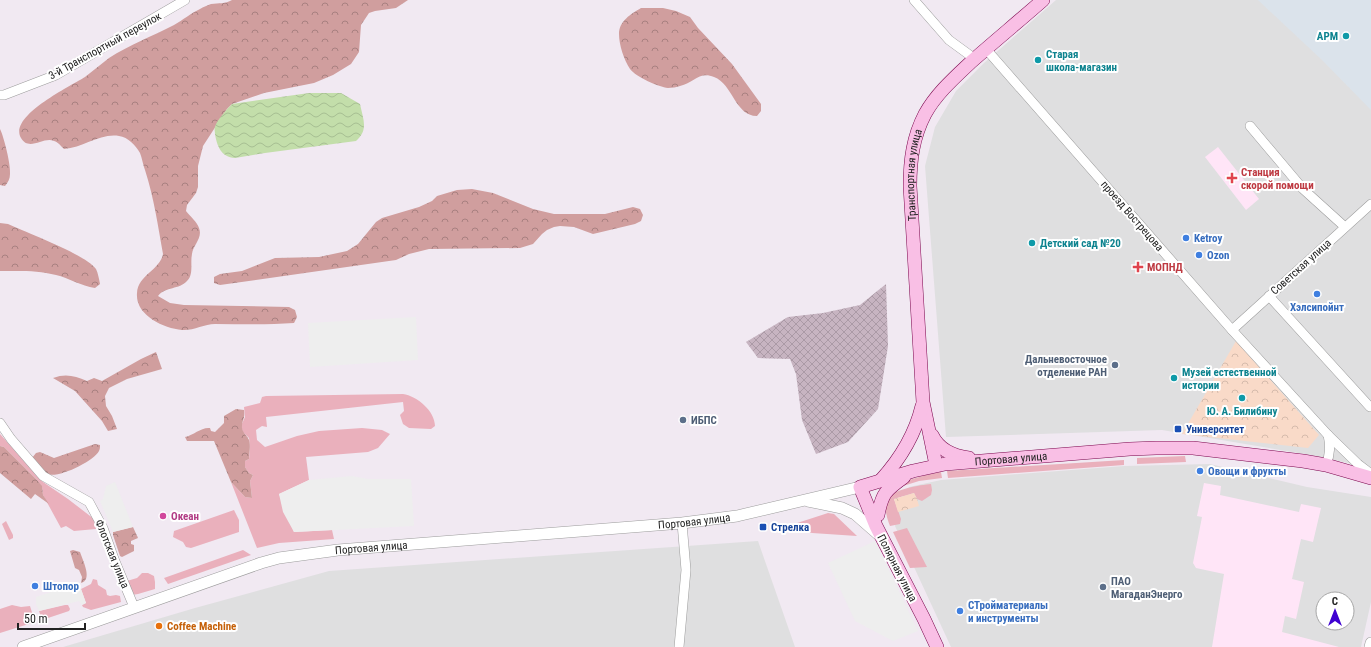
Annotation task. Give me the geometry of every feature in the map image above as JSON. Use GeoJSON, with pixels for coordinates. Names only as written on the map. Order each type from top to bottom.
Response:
{"type":"FeatureCollection","features":[{"type":"Feature","properties":{"kind":"main road","name":"Транспортная улица"},"geometry":{"type":"LineString","coordinates":[[936,465],[923,402],[910,186],[911,159],[916,137],[925,114],[931,104],[948,84],[1043,0]]}},
{"type":"Feature","properties":{"kind":"main road","name":"Транспортная улица"},"geometry":{"type":"LineString","coordinates":[[881,480],[894,465],[908,444],[918,422],[923,402]]}},
{"type":"Feature","properties":{"kind":"main road"},"geometry":{"type":"LineString","coordinates":[[928,427],[936,442],[946,451],[963,457],[987,460]]}},
{"type":"Feature","properties":{"kind":"main road","name":"Портовая улица"},"geometry":{"type":"LineString","coordinates":[[860,487],[936,465],[1156,448],[1193,448],[1303,461],[1371,478]]}},
{"type":"Feature","properties":{"kind":"main road"},"geometry":{"type":"LineString","coordinates":[[878,515],[882,498],[886,491],[913,471]]}},
{"type":"Feature","properties":{"kind":"main road"},"geometry":{"type":"LineString","coordinates":[[880,536],[878,500],[881,480]]}},
{"type":"Feature","properties":{"kind":"main road","name":"Полярная улица"},"geometry":{"type":"LineString","coordinates":[[860,487],[880,536],[924,619],[937,647]]}},
{"type":"Feature","properties":{"kind":"street","name":"3-й Транспортный переулок"},"geometry":{"type":"LineString","coordinates":[[0,95],[4,95],[56,75],[185,0]]}},
{"type":"Feature","properties":{"kind":"street"},"geometry":{"type":"LineString","coordinates":[[914,0],[949,40],[975,59]]}},
{"type":"Feature","properties":{"kind":"street","name":"проезд Вострецова"},"geometry":{"type":"LineString","coordinates":[[986,49],[1232,330],[1328,435],[1371,474]]}},
{"type":"Feature","properties":{"kind":"street"},"geometry":{"type":"LineString","coordinates":[[1250,126],[1303,189],[1345,227]]}},
{"type":"Feature","properties":{"kind":"street","name":"Советская улица"},"geometry":{"type":"LineString","coordinates":[[1232,330],[1371,204]]}},
{"type":"Feature","properties":{"kind":"street"},"geometry":{"type":"LineString","coordinates":[[1269,296],[1370,407]]}},
{"type":"Feature","properties":{"kind":"street","name":"Флотская улица"},"geometry":{"type":"LineString","coordinates":[[0,423],[11,439],[43,476],[89,502],[104,528],[118,569],[134,607]]}},
{"type":"Feature","properties":{"kind":"street"},"geometry":{"type":"LineString","coordinates":[[1326,466],[1330,449],[1328,435]]}},
{"type":"Feature","properties":{"kind":"street","name":"Портовая улица"},"geometry":{"type":"LineString","coordinates":[[23,647],[134,607],[279,558],[324,551],[682,523],[737,516],[860,487]]}},
{"type":"Feature","properties":{"kind":"street"},"geometry":{"type":"LineString","coordinates":[[804,500],[842,508],[855,514],[880,536]]}},
{"type":"Feature","properties":{"kind":"street"},"geometry":{"type":"LineString","coordinates":[[679,647],[686,570],[682,523]]}},
{"type":"Feature","properties":{"kind":"street"},"geometry":{"type":"LineString","coordinates":[[1370,647],[1371,643]]}},
{"type":"Feature","properties":{"kind":"shaded area"},"geometry":{"type":"Polygon","coordinates":[[[1056,0],[1371,0],[1371,468],[1316,456],[1162,430],[946,437],[925,166],[935,127],[956,91],[984,63],[1056,0]]]}},
{"type":"Feature","properties":{"kind":"shaded area"},"geometry":{"type":"Polygon","coordinates":[[[1258,0],[1371,0],[1371,110],[1322,60],[1258,0]]]}},
{"type":"Feature","properties":{"kind":"shaded area","name":"Станция скорой помощи"},"geometry":{"type":"Polygon","coordinates":[[[1218,147],[1259,199],[1246,210],[1205,157],[1218,147]]]}},
{"type":"Feature","properties":{"kind":"shaded area"},"geometry":{"type":"Polygon","coordinates":[[[886,284],[888,346],[878,409],[848,442],[816,454],[802,420],[796,374],[790,359],[758,358],[746,342],[788,317],[823,313],[860,305],[886,284]]]}},
{"type":"Feature","properties":{"kind":"shaded area"},"geometry":{"type":"Polygon","coordinates":[[[416,317],[418,360],[310,367],[308,323],[416,317]]]}},
{"type":"Feature","properties":{"kind":"shaded area"},"geometry":{"type":"Polygon","coordinates":[[[403,394],[419,401],[429,410],[435,426],[431,429],[409,428],[403,424],[400,415],[404,411],[403,402],[266,417],[267,427],[262,426],[256,430],[257,440],[265,447],[297,436],[319,431],[362,428],[382,430],[390,434],[378,448],[368,452],[306,457],[309,480],[279,494],[294,532],[332,530],[334,539],[279,543],[257,548],[231,482],[245,497],[252,498],[250,481],[253,475],[249,473],[245,467],[245,461],[249,459],[249,438],[243,432],[241,426],[245,417],[244,407],[260,403],[262,397],[266,396],[403,394]]]}},
{"type":"Feature","properties":{"kind":"shaded area"},"geometry":{"type":"Polygon","coordinates":[[[0,434],[43,482],[94,519],[96,529],[74,531],[66,526],[61,528],[43,495],[42,487],[37,480],[4,447],[0,446],[0,434]]]}},
{"type":"Feature","properties":{"kind":"shaded area"},"geometry":{"type":"Polygon","coordinates":[[[1185,456],[1186,462],[1137,464],[1137,458],[1185,456]]]}},
{"type":"Feature","properties":{"kind":"shaded area"},"geometry":{"type":"Polygon","coordinates":[[[1124,460],[1124,465],[948,478],[947,471],[1124,460]]]}},
{"type":"Feature","properties":{"kind":"shaded area"},"geometry":{"type":"Polygon","coordinates":[[[1210,464],[1307,487],[1371,497],[1371,602],[1361,647],[951,647],[895,526],[899,505],[909,487],[941,480],[1124,466],[1210,464]]]}},
{"type":"Feature","properties":{"kind":"shaded area"},"geometry":{"type":"Polygon","coordinates":[[[941,472],[942,478],[919,481],[900,487],[902,482],[941,472]]]}},
{"type":"Feature","properties":{"kind":"shaded area"},"geometry":{"type":"Polygon","coordinates":[[[352,476],[368,479],[411,479],[414,526],[294,532],[283,512],[279,494],[309,480],[352,476]]]}},
{"type":"Feature","properties":{"kind":"shaded area"},"geometry":{"type":"Polygon","coordinates":[[[115,482],[133,527],[113,532],[100,501],[103,499],[106,486],[115,482]]]}},
{"type":"Feature","properties":{"kind":"shaded area"},"geometry":{"type":"Polygon","coordinates":[[[1204,483],[1221,486],[1220,495],[1299,512],[1301,504],[1321,508],[1313,542],[1301,539],[1292,579],[1304,582],[1296,619],[1285,616],[1282,632],[1339,647],[1212,647],[1224,574],[1196,568],[1193,563],[1202,517],[1197,516],[1204,483]]]}},
{"type":"Feature","properties":{"kind":"shaded area"},"geometry":{"type":"Polygon","coordinates":[[[931,484],[931,495],[922,501],[917,499],[914,493],[894,499],[901,519],[900,524],[890,526],[886,509],[888,498],[901,490],[914,486],[931,484]]]}},
{"type":"Feature","properties":{"kind":"shaded area"},"geometry":{"type":"Polygon","coordinates":[[[234,510],[239,520],[239,532],[191,548],[186,547],[183,542],[173,537],[174,531],[234,510]]]}},
{"type":"Feature","properties":{"kind":"shaded area"},"geometry":{"type":"Polygon","coordinates":[[[828,513],[834,514],[857,536],[812,533],[788,526],[828,513]]]}},
{"type":"Feature","properties":{"kind":"shaded area"},"geometry":{"type":"Polygon","coordinates":[[[6,521],[13,535],[13,538],[9,540],[2,524],[6,521]]]}},
{"type":"Feature","properties":{"kind":"shaded area"},"geometry":{"type":"Polygon","coordinates":[[[907,528],[927,567],[910,568],[893,532],[907,528]]]}},
{"type":"Feature","properties":{"kind":"shaded area"},"geometry":{"type":"Polygon","coordinates":[[[758,541],[795,647],[63,647],[195,608],[329,571],[758,541]]]}},
{"type":"Feature","properties":{"kind":"shaded area"},"geometry":{"type":"Polygon","coordinates":[[[875,541],[918,631],[893,641],[855,621],[828,563],[875,541]]]}},
{"type":"Feature","properties":{"kind":"shaded area"},"geometry":{"type":"Polygon","coordinates":[[[243,550],[251,555],[168,584],[164,578],[243,550]]]}},
{"type":"Feature","properties":{"kind":"shaded area"},"geometry":{"type":"Polygon","coordinates":[[[142,573],[148,573],[154,576],[155,589],[132,595],[127,581],[137,578],[142,573]]]}},
{"type":"Feature","properties":{"kind":"shaded area"},"geometry":{"type":"Polygon","coordinates":[[[93,579],[97,580],[98,585],[106,590],[107,595],[120,596],[121,602],[91,610],[83,607],[82,605],[86,603],[81,589],[91,584],[93,579]]]}},
{"type":"Feature","properties":{"kind":"shaded area"},"geometry":{"type":"Polygon","coordinates":[[[75,584],[81,589],[86,603],[82,605],[79,601],[39,611],[36,604],[36,597],[75,584]]]}},
{"type":"Feature","properties":{"kind":"shaded area"},"geometry":{"type":"Polygon","coordinates":[[[12,605],[21,607],[30,606],[35,622],[0,633],[0,609],[12,605]]]}},
{"type":"Feature","properties":{"kind":"shaded area"},"geometry":{"type":"Polygon","coordinates":[[[68,605],[70,609],[69,611],[42,620],[39,611],[68,605]]]}},
{"type":"Feature","properties":{"kind":"green space"},"geometry":{"type":"Polygon","coordinates":[[[232,0],[408,0],[396,8],[369,13],[361,25],[359,52],[351,64],[333,75],[314,83],[264,93],[232,104],[227,109],[203,146],[198,166],[198,187],[196,193],[187,205],[186,211],[197,224],[200,232],[191,257],[191,272],[189,278],[184,284],[165,291],[158,296],[170,303],[184,305],[289,307],[295,310],[297,317],[294,323],[215,324],[182,330],[175,329],[159,323],[145,314],[138,301],[138,287],[145,277],[158,264],[163,254],[156,212],[140,153],[131,142],[126,138],[119,136],[105,137],[64,149],[57,142],[50,140],[28,144],[21,138],[19,129],[24,120],[32,111],[55,94],[85,77],[117,53],[174,25],[193,12],[211,4],[224,3],[232,0]]]}},
{"type":"Feature","properties":{"kind":"green space"},"geometry":{"type":"Polygon","coordinates":[[[641,8],[663,8],[676,11],[690,17],[698,28],[732,64],[761,104],[761,111],[757,116],[750,115],[744,111],[726,86],[714,77],[704,75],[685,85],[668,88],[648,81],[633,72],[622,52],[619,34],[621,25],[626,18],[641,8]]]}},
{"type":"Feature","properties":{"kind":"green space"},"geometry":{"type":"Polygon","coordinates":[[[0,129],[7,151],[10,170],[10,176],[5,186],[0,185],[0,129]]]}},
{"type":"Feature","properties":{"kind":"green space"},"geometry":{"type":"Polygon","coordinates":[[[472,189],[493,193],[533,209],[554,214],[605,214],[633,207],[640,209],[643,215],[641,221],[635,224],[593,234],[574,227],[554,227],[542,234],[533,244],[520,248],[429,249],[409,254],[396,260],[220,285],[214,283],[214,277],[220,274],[242,271],[275,258],[319,257],[347,251],[358,244],[376,222],[382,218],[419,207],[432,201],[437,196],[457,190],[472,189]]]}},
{"type":"Feature","properties":{"kind":"green space"},"geometry":{"type":"Polygon","coordinates":[[[0,223],[8,224],[55,244],[90,263],[96,269],[100,284],[95,288],[49,273],[0,271],[0,223]]]}},
{"type":"Feature","properties":{"kind":"green space"},"geometry":{"type":"Polygon","coordinates":[[[1236,341],[1319,435],[1308,448],[1182,434],[1236,341]]]}},
{"type":"Feature","properties":{"kind":"green space"},"geometry":{"type":"Polygon","coordinates":[[[156,352],[162,369],[127,379],[109,388],[105,396],[106,406],[117,429],[108,431],[102,421],[75,391],[53,378],[66,375],[87,381],[94,378],[102,381],[156,352]]]}},
{"type":"Feature","properties":{"kind":"green space"},"geometry":{"type":"Polygon","coordinates":[[[236,409],[244,410],[242,427],[250,445],[249,459],[245,461],[245,467],[249,473],[253,475],[250,481],[252,498],[245,497],[231,482],[214,441],[187,441],[185,437],[207,428],[210,428],[211,431],[215,432],[224,423],[224,416],[236,409]]]}},
{"type":"Feature","properties":{"kind":"green space"},"geometry":{"type":"Polygon","coordinates":[[[95,444],[100,445],[99,450],[90,460],[67,472],[59,474],[52,475],[45,473],[32,458],[36,453],[40,452],[54,458],[95,444]]]}},
{"type":"Feature","properties":{"kind":"green space"},"geometry":{"type":"Polygon","coordinates":[[[0,446],[4,447],[37,480],[42,486],[43,495],[49,504],[35,494],[31,499],[0,473],[0,446]]]}},
{"type":"Feature","properties":{"kind":"green space"},"geometry":{"type":"Polygon","coordinates":[[[914,493],[919,506],[898,512],[894,499],[914,493]]]}},
{"type":"Feature","properties":{"kind":"green space"},"geometry":{"type":"Polygon","coordinates":[[[133,527],[138,538],[131,541],[131,544],[134,545],[134,551],[122,557],[120,556],[113,532],[133,527]]]}},
{"type":"Feature","properties":{"kind":"green space"},"geometry":{"type":"Polygon","coordinates":[[[73,550],[80,552],[85,565],[87,574],[85,581],[81,583],[82,577],[79,570],[75,568],[70,551],[73,550]]]}},
{"type":"Feature","properties":{"kind":"water"},"geometry":{"type":"Polygon","coordinates":[[[309,93],[341,93],[360,104],[364,128],[360,137],[356,141],[235,158],[226,156],[220,150],[215,134],[216,124],[232,104],[309,93]]]}},
{"type":"Feature","properties":{"kind":"place","name":"АРМ"},"geometry":{"type":"Point","coordinates":[1346,36]}},
{"type":"Feature","properties":{"kind":"place","name":"Старая школа-магазин"},"geometry":{"type":"Point","coordinates":[1038,60]}},
{"type":"Feature","properties":{"kind":"place","name":"Станция скорой помощи"},"geometry":{"type":"Point","coordinates":[1232,178]}},
{"type":"Feature","properties":{"kind":"place","name":"Ketroy"},"geometry":{"type":"Point","coordinates":[1186,238]}},
{"type":"Feature","properties":{"kind":"place","name":"Детский сад №20"},"geometry":{"type":"Point","coordinates":[1032,243]}},
{"type":"Feature","properties":{"kind":"place","name":"Ozon"},"geometry":{"type":"Point","coordinates":[1199,255]}},
{"type":"Feature","properties":{"kind":"place","name":"МОПНД"},"geometry":{"type":"Point","coordinates":[1138,267]}},
{"type":"Feature","properties":{"kind":"place","name":"Хэлсипойнт"},"geometry":{"type":"Point","coordinates":[1317,294]}},
{"type":"Feature","properties":{"kind":"place","name":"Дальневосточное отделение РАН"},"geometry":{"type":"Point","coordinates":[1115,365]}},
{"type":"Feature","properties":{"kind":"place","name":"Музей естественной истории"},"geometry":{"type":"Point","coordinates":[1174,378]}},
{"type":"Feature","properties":{"kind":"place","name":"Ю. А. Билибину"},"geometry":{"type":"Point","coordinates":[1242,398]}},
{"type":"Feature","properties":{"kind":"place","name":"ИБПС"},"geometry":{"type":"Point","coordinates":[683,420]}},
{"type":"Feature","properties":{"kind":"place","name":"Университет"},"geometry":{"type":"Point","coordinates":[1178,429]}},
{"type":"Feature","properties":{"kind":"place","name":"Овощи и фрукты"},"geometry":{"type":"Point","coordinates":[1200,471]}},
{"type":"Feature","properties":{"kind":"place","name":"Океан"},"geometry":{"type":"Point","coordinates":[163,516]}},
{"type":"Feature","properties":{"kind":"place","name":"Стрелка"},"geometry":{"type":"Point","coordinates":[763,527]}},
{"type":"Feature","properties":{"kind":"place","name":"Штопор"},"geometry":{"type":"Point","coordinates":[35,586]}},
{"type":"Feature","properties":{"kind":"place","name":"ПАО МагаданЭнерго"},"geometry":{"type":"Point","coordinates":[1103,587]}},
{"type":"Feature","properties":{"kind":"place","name":"СТройматериалы и инструменты"},"geometry":{"type":"Point","coordinates":[960,611]}},
{"type":"Feature","properties":{"kind":"place","name":"Coffee Machine"},"geometry":{"type":"Point","coordinates":[159,626]}}]}
